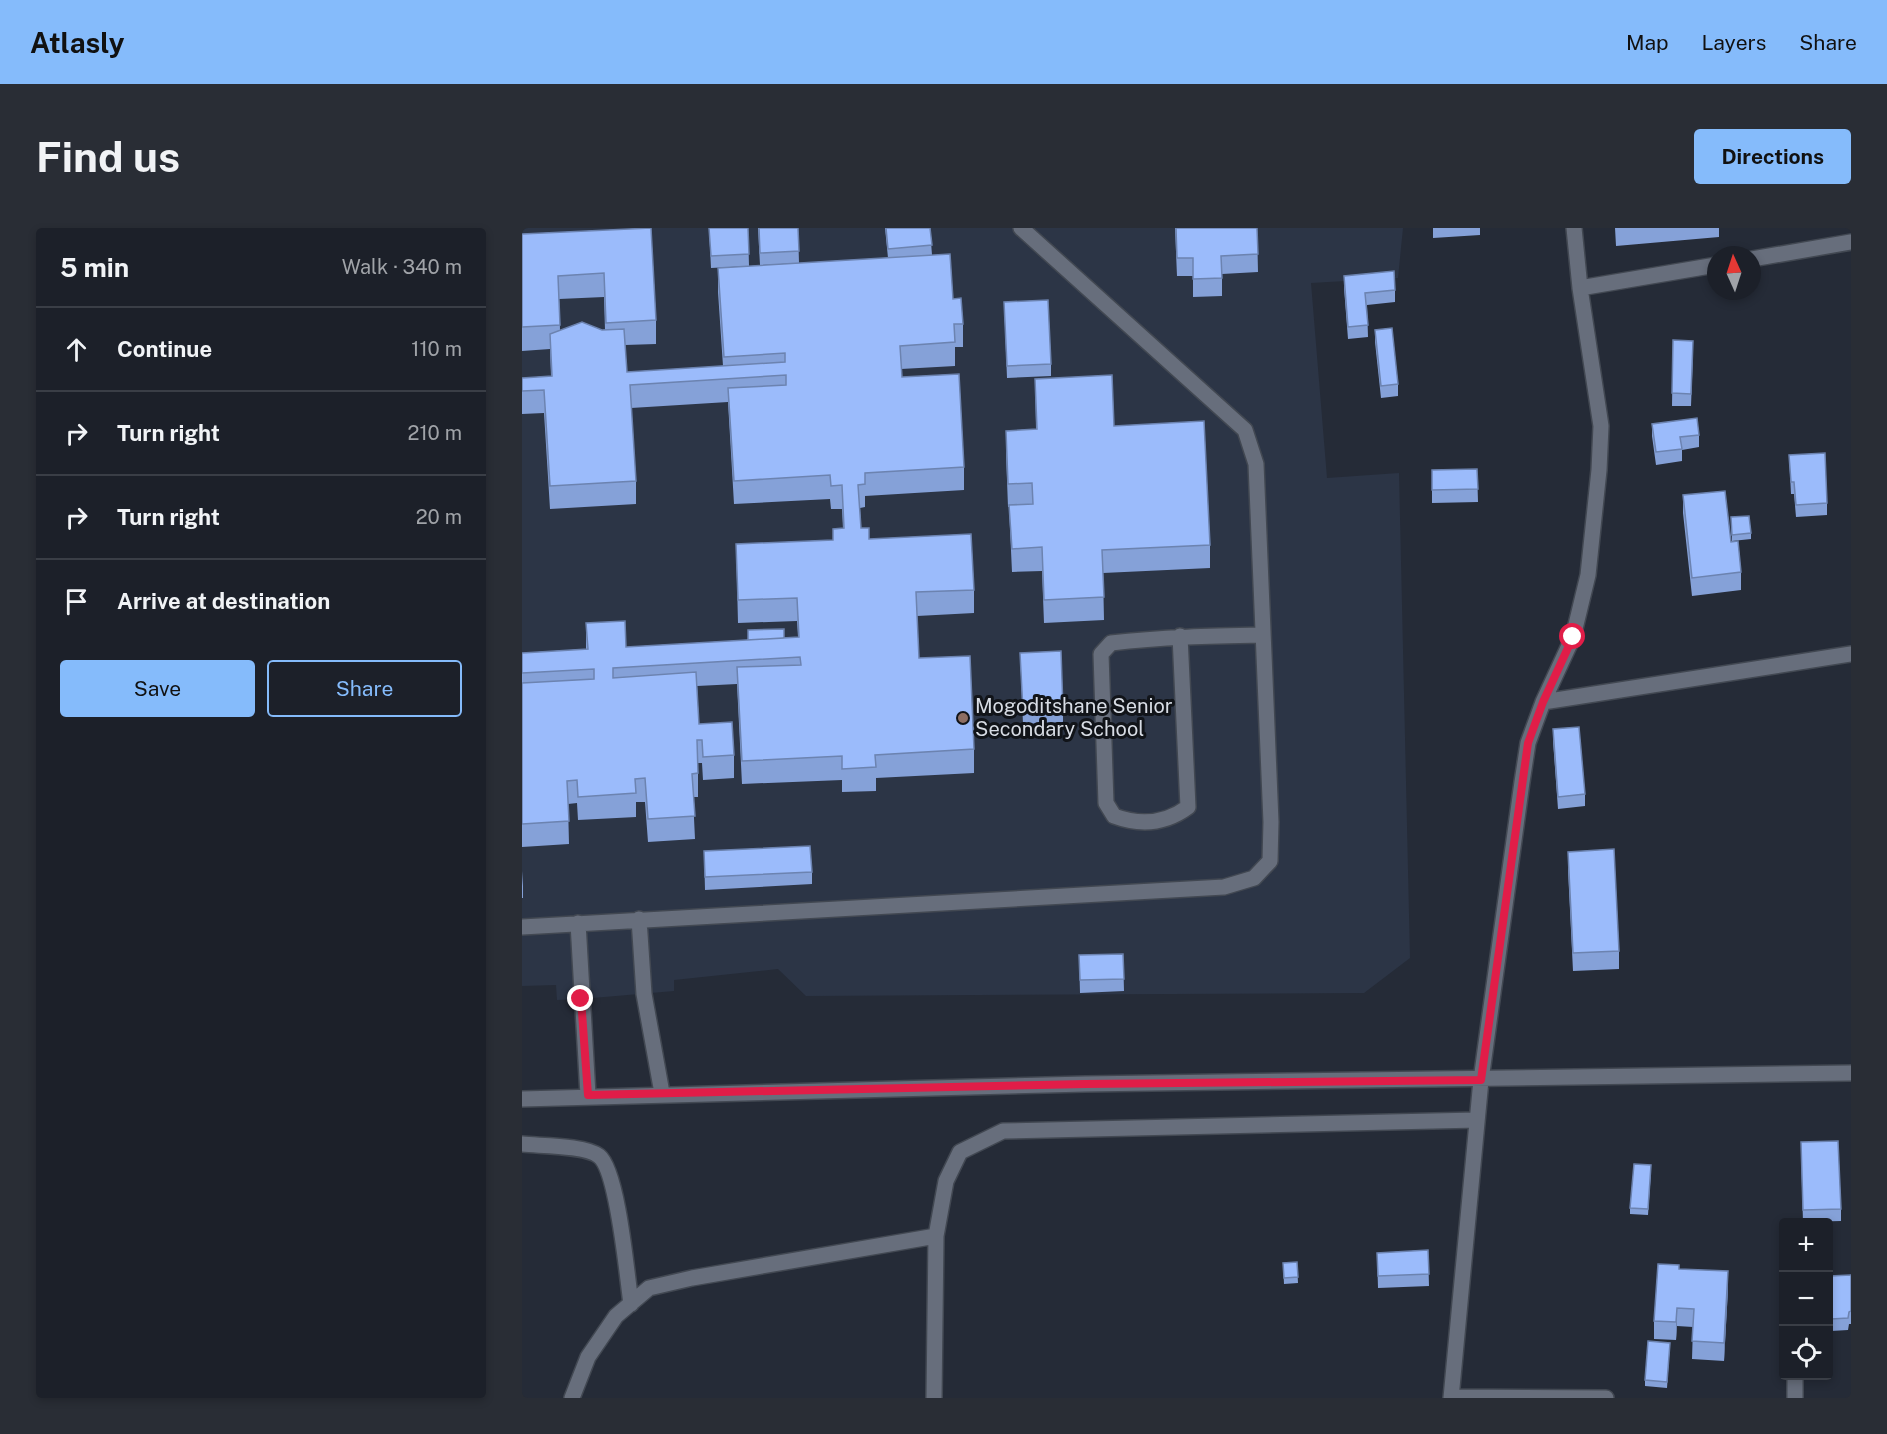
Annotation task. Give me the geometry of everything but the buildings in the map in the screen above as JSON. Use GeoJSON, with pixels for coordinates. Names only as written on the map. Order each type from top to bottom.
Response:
{"type":"FeatureCollection","features":[{"type":"Feature","properties":{"kind":"street"},"geometry":{"type":"LineString","coordinates":[[522,927],[1224,887],[1254,878],[1270,861],[1271,822],[1256,464],[1245,430],[1021,228]]}},
{"type":"Feature","properties":{"kind":"street"},"geometry":{"type":"LineString","coordinates":[[1574,228],[1580,288],[1601,426],[1599,470],[1588,575],[1573,637],[1543,702],[1528,743],[1481,1080],[1451,1398],[1585,1396],[1606,1398]]}},
{"type":"Feature","properties":{"kind":"street"},"geometry":{"type":"LineString","coordinates":[[1761,257],[1851,242]]}},
{"type":"Feature","properties":{"kind":"street"},"geometry":{"type":"LineString","coordinates":[[1580,288],[1707,267]]}},
{"type":"Feature","properties":{"kind":"street"},"geometry":{"type":"LineString","coordinates":[[1180,636],[1188,807],[1174,817],[1156,822],[1131,822],[1114,816],[1106,803],[1101,654],[1111,643],[1180,636],[1263,636]]}},
{"type":"Feature","properties":{"kind":"street"},"geometry":{"type":"LineString","coordinates":[[1543,702],[1851,654]]}},
{"type":"Feature","properties":{"kind":"street"},"geometry":{"type":"LineString","coordinates":[[639,920],[644,994],[662,1093]]}},
{"type":"Feature","properties":{"kind":"street"},"geometry":{"type":"LineString","coordinates":[[578,923],[588,1095]]}},
{"type":"Feature","properties":{"kind":"street"},"geometry":{"type":"LineString","coordinates":[[522,1099],[662,1093],[1085,1084],[1851,1073]]}},
{"type":"Feature","properties":{"kind":"street"},"geometry":{"type":"LineString","coordinates":[[934,1398],[936,1236],[946,1181],[960,1152],[1003,1131],[1477,1120]]}},
{"type":"Feature","properties":{"kind":"street"},"geometry":{"type":"LineString","coordinates":[[522,1144],[573,1149],[598,1155],[609,1169],[622,1236],[630,1304]]}},
{"type":"Feature","properties":{"kind":"street"},"geometry":{"type":"LineString","coordinates":[[572,1398],[588,1358],[616,1316],[649,1288],[692,1278],[936,1236]]}},
{"type":"Feature","properties":{"kind":"street"},"geometry":{"type":"LineString","coordinates":[[1795,1380],[1795,1398]]}},
{"type":"Feature","properties":{"kind":"shaded area","name":"Mogoditshane Senior Secondary School"},"geometry":{"type":"Polygon","coordinates":[[[522,228],[1403,228],[1398,278],[1311,283],[1327,478],[1399,473],[1410,958],[1364,993],[806,996],[778,969],[674,980],[674,991],[581,999],[557,1000],[556,985],[522,986],[522,228]]]}},
{"type":"Feature","properties":{"kind":"place","name":"Mogoditshane Senior Secondary School"},"geometry":{"type":"Point","coordinates":[963,718]}},
{"type":"Feature","properties":{"kind":"route"},"geometry":{"type":"LineString","coordinates":[[581,999],[588,1095],[1085,1084],[1481,1080],[1528,743],[1543,702],[1573,637]]}}]}
